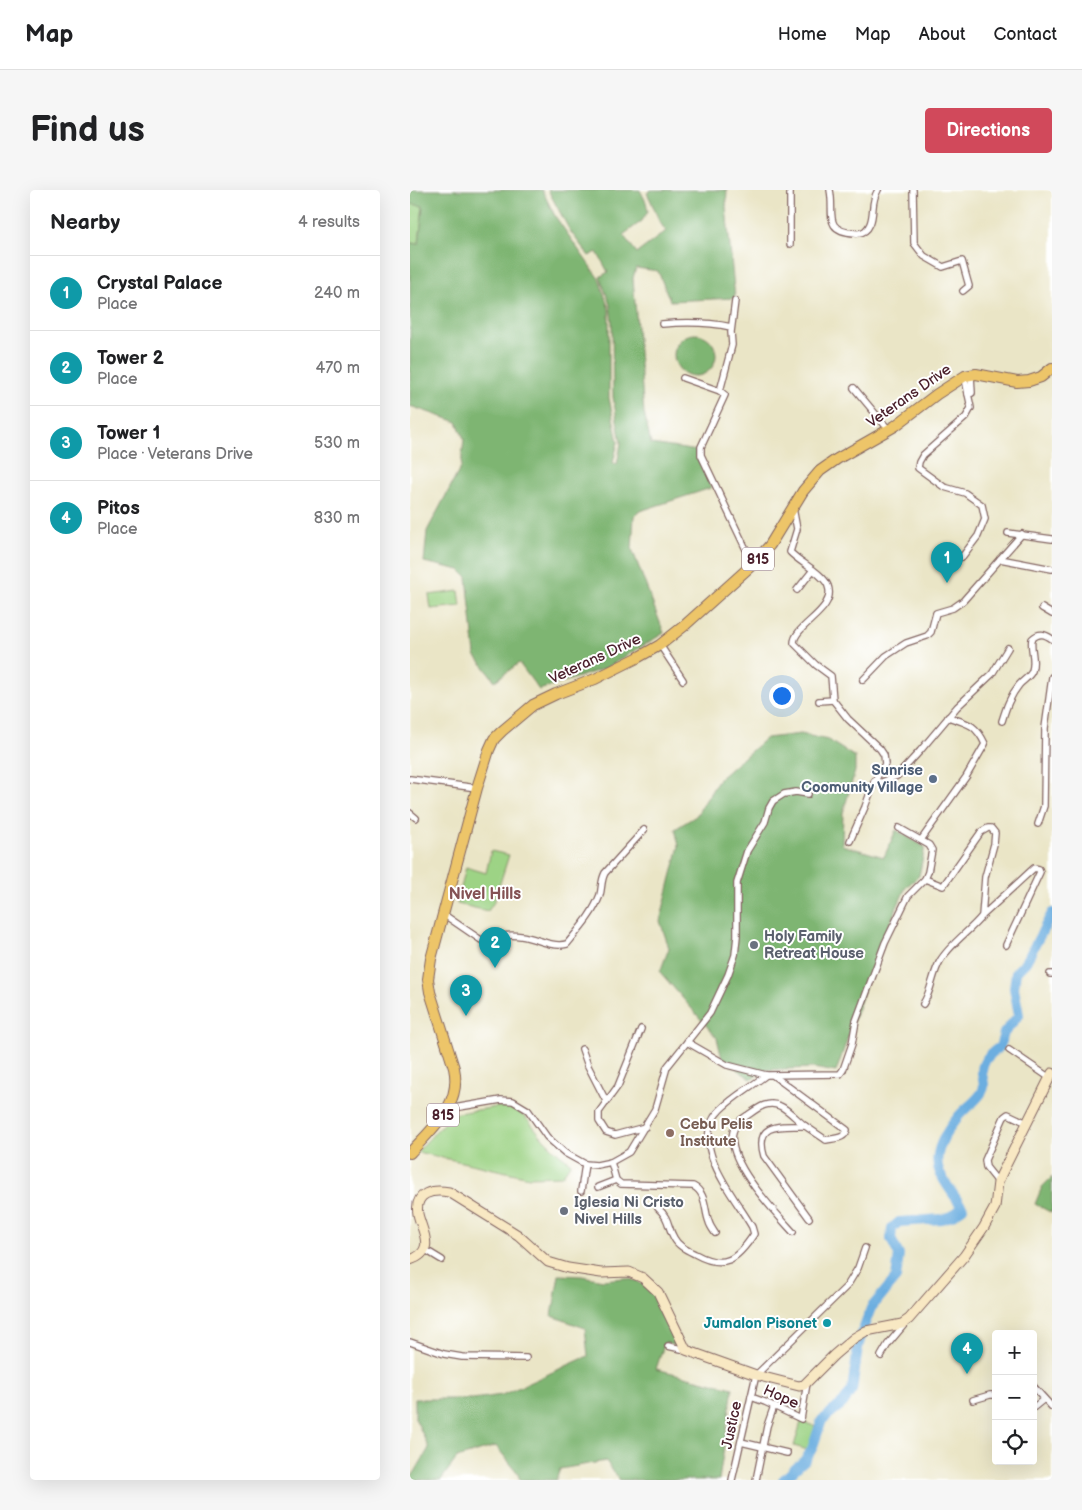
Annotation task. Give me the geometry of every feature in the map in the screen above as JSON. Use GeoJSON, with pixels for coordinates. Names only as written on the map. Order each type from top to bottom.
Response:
{"type":"FeatureCollection","features":[{"type":"Feature","properties":{"kind":"main road","name":"Veterans Drive"},"geometry":{"type":"LineString","coordinates":[[410,1153],[448,1109],[455,1093],[456,1078],[430,992],[428,979],[431,959],[477,788],[494,739],[533,705],[614,670],[660,645],[684,626],[753,564],[770,545],[804,491],[820,471],[889,430],[968,375],[976,374],[1017,382],[1029,381],[1040,377],[1052,368]]}},
{"type":"Feature","properties":{"kind":"street"},"geometry":{"type":"LineString","coordinates":[[790,190],[790,244]]}},
{"type":"Feature","properties":{"kind":"street"},"geometry":{"type":"LineString","coordinates":[[830,190],[832,223],[836,228],[844,232],[859,234],[865,232],[870,226],[874,197],[878,190]]}},
{"type":"Feature","properties":{"kind":"street"},"geometry":{"type":"LineString","coordinates":[[913,190],[914,243],[924,256],[943,267],[962,261],[969,286],[963,291]]}},
{"type":"Feature","properties":{"kind":"street"},"geometry":{"type":"LineString","coordinates":[[720,392],[732,345],[732,327],[736,301]]}},
{"type":"Feature","properties":{"kind":"street"},"geometry":{"type":"LineString","coordinates":[[662,324],[691,322],[714,323],[732,327]]}},
{"type":"Feature","properties":{"kind":"street"},"geometry":{"type":"LineString","coordinates":[[962,557],[978,536],[985,519],[982,505],[965,493],[944,487],[918,468],[923,455],[966,416],[971,408],[968,394],[972,393],[968,375]]}},
{"type":"Feature","properties":{"kind":"street"},"geometry":{"type":"LineString","coordinates":[[683,378],[725,395],[700,447],[701,455],[753,564]]}},
{"type":"Feature","properties":{"kind":"street"},"geometry":{"type":"LineString","coordinates":[[854,388],[889,430]]}},
{"type":"Feature","properties":{"kind":"street"},"geometry":{"type":"LineString","coordinates":[[793,508],[797,529],[790,552],[828,585],[828,596],[818,614],[798,632],[794,638],[794,644],[831,676],[833,700],[848,719],[884,755],[885,764],[874,782],[850,841]]}},
{"type":"Feature","properties":{"kind":"street"},"geometry":{"type":"LineString","coordinates":[[1008,533],[1052,539]]}},
{"type":"Feature","properties":{"kind":"street"},"geometry":{"type":"LineString","coordinates":[[863,680],[886,656],[906,643],[927,636],[932,632],[936,614],[953,608],[963,601],[1022,534]]}},
{"type":"Feature","properties":{"kind":"street"},"geometry":{"type":"LineString","coordinates":[[1000,559],[1052,569]]}},
{"type":"Feature","properties":{"kind":"street"},"geometry":{"type":"LineString","coordinates":[[797,590],[813,570]]}},
{"type":"Feature","properties":{"kind":"street"},"geometry":{"type":"LineString","coordinates":[[1042,608],[1052,614]]}},
{"type":"Feature","properties":{"kind":"street"},"geometry":{"type":"LineString","coordinates":[[1002,721],[1008,701],[1033,669],[1032,639],[1039,634],[1052,639]]}},
{"type":"Feature","properties":{"kind":"street"},"geometry":{"type":"LineString","coordinates":[[660,645],[683,680]]}},
{"type":"Feature","properties":{"kind":"street"},"geometry":{"type":"LineString","coordinates":[[874,782],[882,782],[897,776],[948,717],[992,674],[1008,648]]}},
{"type":"Feature","properties":{"kind":"street"},"geometry":{"type":"LineString","coordinates":[[1038,824],[1044,806],[1045,728],[1052,681]]}},
{"type":"Feature","properties":{"kind":"street"},"geometry":{"type":"LineString","coordinates":[[819,701],[833,700]]}},
{"type":"Feature","properties":{"kind":"street"},"geometry":{"type":"LineString","coordinates":[[920,840],[966,777],[985,744],[977,729],[967,723],[948,717]]}},
{"type":"Feature","properties":{"kind":"street"},"geometry":{"type":"LineString","coordinates":[[410,779],[477,788]]}},
{"type":"Feature","properties":{"kind":"street"},"geometry":{"type":"LineString","coordinates":[[448,1109],[501,1100],[513,1101],[528,1110],[547,1137],[564,1153],[585,1164],[597,1165],[611,1162],[630,1152],[655,1109],[667,1067],[710,1012],[728,975],[737,936],[737,883],[747,851],[765,822],[773,801],[784,794],[796,792],[808,794]]}},
{"type":"Feature","properties":{"kind":"street"},"geometry":{"type":"LineString","coordinates":[[410,814],[416,818]]}},
{"type":"Feature","properties":{"kind":"street"},"geometry":{"type":"LineString","coordinates":[[687,1042],[727,1065],[766,1075],[840,1074],[852,1044],[856,1021],[885,943],[908,896],[925,879],[932,850],[929,844],[899,828]]}},
{"type":"Feature","properties":{"kind":"street"},"geometry":{"type":"LineString","coordinates":[[925,879],[943,886],[982,832],[991,828],[995,833],[994,844],[985,877],[982,916]]}},
{"type":"Feature","properties":{"kind":"street"},"geometry":{"type":"LineString","coordinates":[[443,914],[481,940],[510,934],[558,946],[567,944],[592,912],[600,894],[601,880],[604,873],[644,830]]}},
{"type":"Feature","properties":{"kind":"street"},"geometry":{"type":"LineString","coordinates":[[923,1004],[930,993],[935,970],[941,959],[982,916],[1034,868],[1039,869],[1040,872],[1006,945]]}},
{"type":"Feature","properties":{"kind":"street"},"geometry":{"type":"LineString","coordinates":[[641,1029],[618,1086],[599,1112],[599,1121],[606,1132],[614,1135],[645,1127]]}},
{"type":"Feature","properties":{"kind":"street"},"geometry":{"type":"LineString","coordinates":[[582,1049],[588,1066],[606,1102]]}},
{"type":"Feature","properties":{"kind":"street"},"geometry":{"type":"LineString","coordinates":[[881,1356],[905,1323],[964,1256],[984,1227],[995,1207],[998,1182],[1051,1075],[1010,1050]]}},
{"type":"Feature","properties":{"kind":"street"},"geometry":{"type":"LineString","coordinates":[[658,1208],[670,1224],[673,1238],[681,1247],[707,1261],[725,1263],[736,1256],[747,1245],[754,1234],[752,1227],[721,1178],[710,1149],[709,1131],[720,1110],[766,1075]]}},
{"type":"Feature","properties":{"kind":"street"},"geometry":{"type":"LineString","coordinates":[[774,1076],[847,1130],[846,1134],[842,1137],[826,1140],[781,1106],[772,1103],[761,1106],[740,1121],[733,1133],[736,1155],[742,1168],[793,1232]]}},
{"type":"Feature","properties":{"kind":"street"},"geometry":{"type":"LineString","coordinates":[[998,1182],[986,1167],[985,1160],[1004,1117],[1008,1114],[1027,1123]]}},
{"type":"Feature","properties":{"kind":"street"},"geometry":{"type":"LineString","coordinates":[[805,1126],[772,1128],[765,1131],[761,1138],[761,1147],[764,1156],[809,1218]]}},
{"type":"Feature","properties":{"kind":"street"},"geometry":{"type":"LineString","coordinates":[[611,1162],[616,1180]]}},
{"type":"Feature","properties":{"kind":"street"},"geometry":{"type":"LineString","coordinates":[[581,1191],[585,1164]]}},
{"type":"Feature","properties":{"kind":"street"},"geometry":{"type":"LineString","coordinates":[[598,1187],[616,1180],[627,1185],[693,1186],[698,1188],[704,1200],[709,1222],[715,1233]]}},
{"type":"Feature","properties":{"kind":"street"},"geometry":{"type":"LineString","coordinates":[[410,1260],[422,1254],[424,1249],[425,1232],[418,1214],[418,1203],[422,1196],[430,1191],[449,1192],[518,1235],[548,1262],[568,1268],[601,1273],[629,1272],[643,1278],[658,1292],[686,1350]]}},
{"type":"Feature","properties":{"kind":"street"},"geometry":{"type":"LineString","coordinates":[[756,1374],[847,1286],[858,1268],[865,1248]]}},
{"type":"Feature","properties":{"kind":"street"},"geometry":{"type":"LineString","coordinates":[[424,1249],[442,1260]]}},
{"type":"Feature","properties":{"kind":"street"},"geometry":{"type":"LineString","coordinates":[[668,1346],[799,1386],[807,1383],[834,1355],[854,1338],[866,1331],[905,1323]]}},
{"type":"Feature","properties":{"kind":"street"},"geometry":{"type":"LineString","coordinates":[[410,1342],[444,1354],[462,1357],[526,1358]]}},
{"type":"Feature","properties":{"kind":"street","name":"Justice"},"geometry":{"type":"LineString","coordinates":[[732,1480],[756,1374]]}},
{"type":"Feature","properties":{"kind":"street","name":"Hope"},"geometry":{"type":"LineString","coordinates":[[751,1397],[801,1419],[807,1383]]}},
{"type":"Feature","properties":{"kind":"street"},"geometry":{"type":"LineString","coordinates":[[1037,1390],[1052,1407]]}},
{"type":"Feature","properties":{"kind":"street"},"geometry":{"type":"LineString","coordinates":[[974,1400],[992,1395]]}},
{"type":"Feature","properties":{"kind":"street"},"geometry":{"type":"LineString","coordinates":[[1037,1404],[1044,1398]]}},
{"type":"Feature","properties":{"kind":"street"},"geometry":{"type":"LineString","coordinates":[[756,1480],[767,1426],[774,1406]]}},
{"type":"Feature","properties":{"kind":"street"},"geometry":{"type":"LineString","coordinates":[[741,1442],[787,1453]]}},
{"type":"Feature","properties":{"kind":"green space"},"geometry":{"type":"Polygon","coordinates":[[[410,190],[542,190],[555,216],[599,279],[609,309],[609,398],[618,442],[613,463],[617,464],[621,443],[613,397],[612,322],[610,305],[600,277],[608,272],[597,252],[589,256],[570,231],[548,190],[640,190],[648,211],[642,221],[623,235],[637,253],[666,231],[647,193],[651,190],[727,190],[726,207],[735,298],[670,301],[658,271],[636,268],[633,278],[644,413],[651,444],[698,451],[711,488],[640,511],[634,516],[632,549],[664,633],[606,668],[539,690],[519,663],[495,681],[475,655],[467,577],[460,570],[424,562],[427,531],[461,467],[464,439],[457,422],[410,406],[410,243],[419,244],[423,206],[410,204],[410,190]]]}},
{"type":"Feature","properties":{"kind":"green space"},"geometry":{"type":"Polygon","coordinates":[[[410,204],[423,205],[419,244],[410,243],[410,204]]]}},
{"type":"Feature","properties":{"kind":"green space"},"geometry":{"type":"Polygon","coordinates":[[[695,334],[710,340],[716,355],[710,370],[695,376],[680,370],[674,355],[680,340],[695,334]]]}},
{"type":"Feature","properties":{"kind":"green space"},"geometry":{"type":"Polygon","coordinates":[[[459,591],[461,606],[431,609],[429,595],[459,591]]]}},
{"type":"Feature","properties":{"kind":"green space"},"geometry":{"type":"Polygon","coordinates":[[[801,734],[828,740],[855,757],[855,771],[843,813],[842,845],[884,857],[896,830],[925,847],[919,876],[906,887],[878,950],[836,1072],[813,1068],[764,1070],[751,1079],[722,1059],[717,1038],[660,972],[669,948],[660,921],[679,846],[675,829],[696,816],[719,779],[766,738],[801,734]]]}},
{"type":"Feature","properties":{"kind":"green space"},"geometry":{"type":"Polygon","coordinates":[[[491,851],[509,855],[494,902],[488,911],[457,904],[466,867],[486,873],[491,851]]]}},
{"type":"Feature","properties":{"kind":"green space"},"geometry":{"type":"Polygon","coordinates":[[[503,1106],[525,1117],[552,1148],[571,1163],[562,1176],[529,1177],[417,1152],[452,1114],[503,1106]]]}},
{"type":"Feature","properties":{"kind":"green space"},"geometry":{"type":"Polygon","coordinates":[[[1052,1177],[1052,1213],[1035,1204],[1042,1187],[1052,1177]]]}},
{"type":"Feature","properties":{"kind":"green space"},"geometry":{"type":"Polygon","coordinates":[[[559,1275],[582,1276],[603,1280],[624,1278],[637,1281],[654,1293],[681,1345],[676,1346],[665,1342],[656,1369],[733,1388],[719,1480],[619,1480],[606,1461],[560,1469],[556,1480],[520,1480],[517,1472],[496,1446],[457,1458],[441,1480],[410,1480],[410,1477],[429,1448],[415,1418],[415,1399],[473,1399],[502,1395],[588,1356],[585,1328],[552,1316],[559,1275]]]}},
{"type":"Feature","properties":{"kind":"green space"},"geometry":{"type":"Polygon","coordinates":[[[801,1422],[815,1426],[808,1450],[794,1446],[801,1422]]]}},
{"type":"Feature","properties":{"kind":"waterway"},"geometry":{"type":"LineString","coordinates":[[783,1480],[806,1459],[812,1449],[822,1420],[843,1403],[852,1390],[858,1348],[871,1308],[896,1278],[899,1255],[891,1239],[892,1228],[899,1222],[942,1219],[951,1216],[963,1208],[940,1173],[937,1158],[939,1150],[945,1135],[954,1122],[982,1092],[984,1086],[982,1073],[984,1062],[1000,1047],[1004,1033],[1019,1015],[1014,988],[1016,972],[1026,962],[1052,913]]}},
{"type":"Feature","properties":{"kind":"place","name":"Crystal Palace"},"geometry":{"type":"Point","coordinates":[947,583]}},
{"type":"Feature","properties":{"kind":"place","name":"Sunrise Coomunity Village"},"geometry":{"type":"Point","coordinates":[933,779]}},
{"type":"Feature","properties":{"kind":"place","name":"Holy Family Retreat House"},"geometry":{"type":"Point","coordinates":[754,945]}},
{"type":"Feature","properties":{"kind":"place","name":"Tower 2"},"geometry":{"type":"Point","coordinates":[495,968]}},
{"type":"Feature","properties":{"kind":"place","name":"Tower 1"},"geometry":{"type":"Point","coordinates":[466,1016]}},
{"type":"Feature","properties":{"kind":"place","name":"Cebu Pelis Institute"},"geometry":{"type":"Point","coordinates":[670,1133]}},
{"type":"Feature","properties":{"kind":"place","name":"Iglesia Ni Cristo Nivel Hills"},"geometry":{"type":"Point","coordinates":[564,1211]}},
{"type":"Feature","properties":{"kind":"place","name":"Jumalon Pisonet"},"geometry":{"type":"Point","coordinates":[827,1323]}},
{"type":"Feature","properties":{"kind":"place","name":"Pitos"},"geometry":{"type":"Point","coordinates":[967,1374]}},
{"type":"Feature","properties":{"kind":"district","name":"Nivel Hills"},"geometry":{"type":"Point","coordinates":[485,894]}}]}
